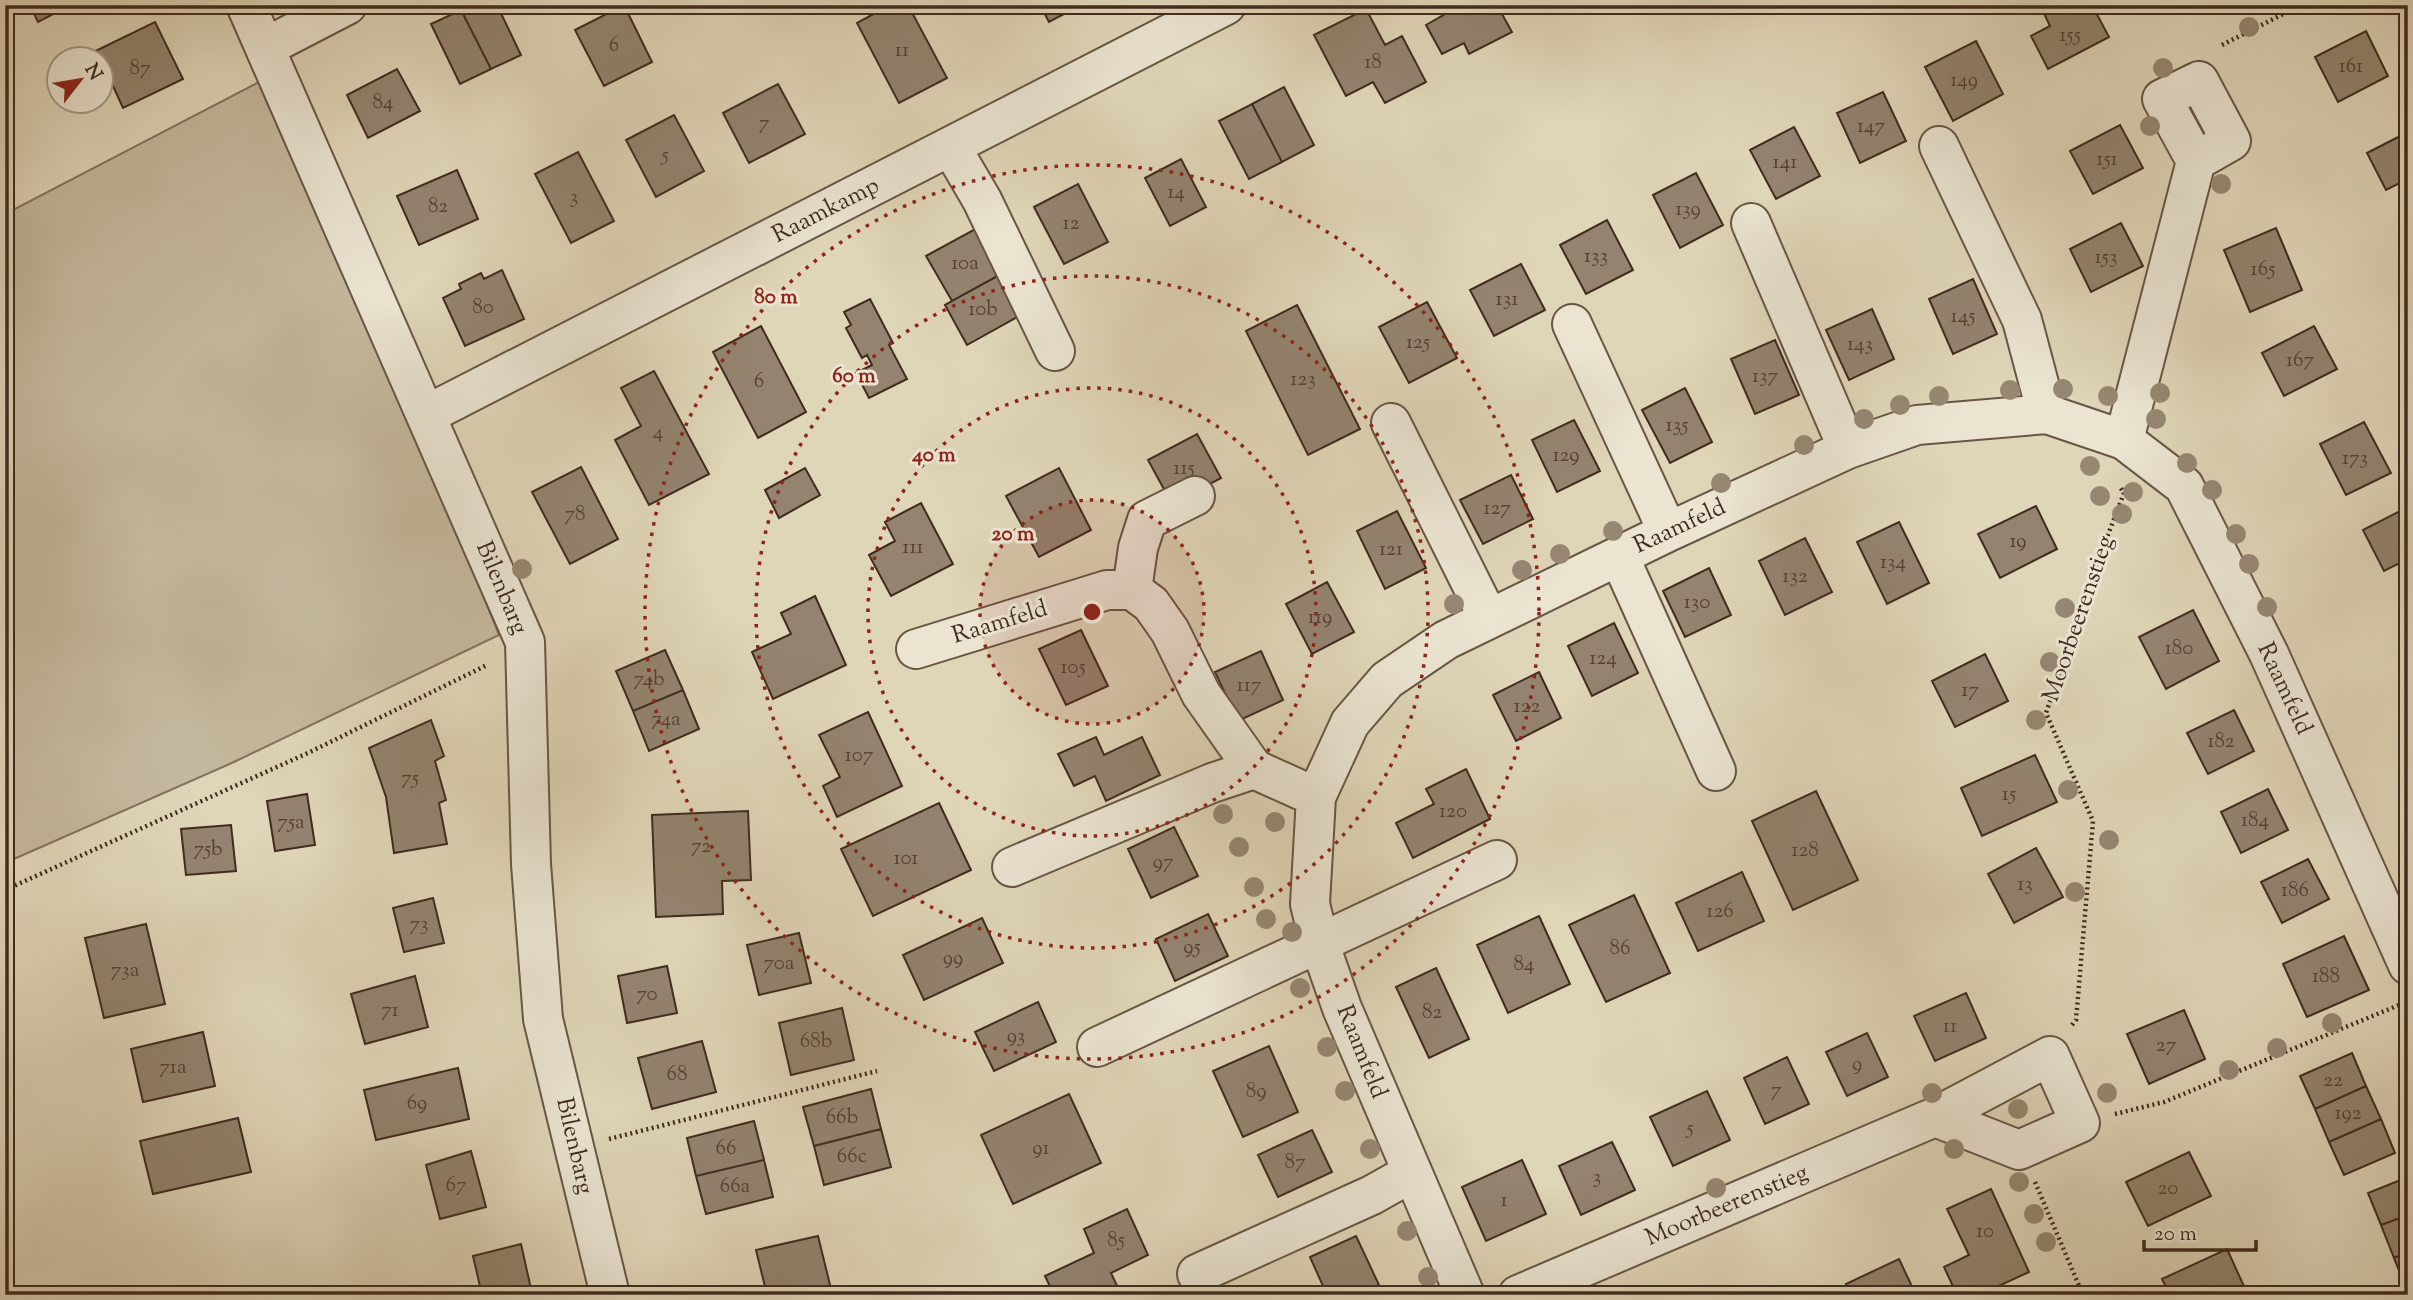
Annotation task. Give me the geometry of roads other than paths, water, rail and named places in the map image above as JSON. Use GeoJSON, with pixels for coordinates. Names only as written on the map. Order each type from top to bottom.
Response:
{"type":"FeatureCollection","features":[{"type":"Feature","properties":{"kind":"street","name":"Bilenbarg"},"geometry":{"type":"LineString","coordinates":[[246,5],[526,646],[531,864],[543,1019],[610,1295]]}},
{"type":"Feature","properties":{"kind":"street"},"geometry":{"type":"LineString","coordinates":[[266,47],[347,5]]}},
{"type":"Feature","properties":{"kind":"street","name":"Raamkamp"},"geometry":{"type":"LineString","coordinates":[[426,415],[1226,5]]}},
{"type":"Feature","properties":{"kind":"street"},"geometry":{"type":"LineString","coordinates":[[1939,146],[2022,320],[2047,414]]}},
{"type":"Feature","properties":{"kind":"street"},"geometry":{"type":"LineString","coordinates":[[951,147],[982,200],[1055,351]]}},
{"type":"Feature","properties":{"kind":"street"},"geometry":{"type":"LineString","coordinates":[[2124,440],[2196,161]]}},
{"type":"Feature","properties":{"kind":"street"},"geometry":{"type":"LineString","coordinates":[[1751,223],[1848,450]]}},
{"type":"Feature","properties":{"kind":"street"},"geometry":{"type":"LineString","coordinates":[[1572,324],[1668,532]]}},
{"type":"Feature","properties":{"kind":"street","name":"Raamfeld"},"geometry":{"type":"LineString","coordinates":[[1465,1295],[1342,1008],[1320,945],[1310,904],[1316,797],[1350,723],[1387,680],[1446,640],[1668,532],[1848,450],[1917,425],[2047,414],[2124,440],[2184,485],[2269,654],[2408,965]]}},
{"type":"Feature","properties":{"kind":"street"},"geometry":{"type":"LineString","coordinates":[[1391,423],[1489,619]]}},
{"type":"Feature","properties":{"kind":"street"},"geometry":{"type":"LineString","coordinates":[[1195,496],[1147,520],[1138,548],[1132,590],[1151,604],[1170,631],[1201,694],[1254,769],[1316,797]]}},
{"type":"Feature","properties":{"kind":"street"},"geometry":{"type":"LineString","coordinates":[[1619,556],[1716,771]]}},
{"type":"Feature","properties":{"kind":"street","name":"Raamfeld"},"geometry":{"type":"LineString","coordinates":[[916,649],[1107,590],[1132,590]]}},
{"type":"Feature","properties":{"kind":"street"},"geometry":{"type":"LineString","coordinates":[[1012,867],[1212,783],[1254,769]]}},
{"type":"Feature","properties":{"kind":"street"},"geometry":{"type":"LineString","coordinates":[[1097,1048],[1497,860]]}},
{"type":"Feature","properties":{"kind":"street","name":"Moorbeerenstieg"},"geometry":{"type":"LineString","coordinates":[[1518,1295],[1935,1117],[2050,1056],[2080,1123],[2019,1150],[1935,1117]]}},
{"type":"Feature","properties":{"kind":"street"},"geometry":{"type":"LineString","coordinates":[[1325,1192],[1406,1161]]}},
{"type":"Feature","properties":{"kind":"street"},"geometry":{"type":"LineString","coordinates":[[1197,1274],[1372,1195],[1406,1161]]}}]}
